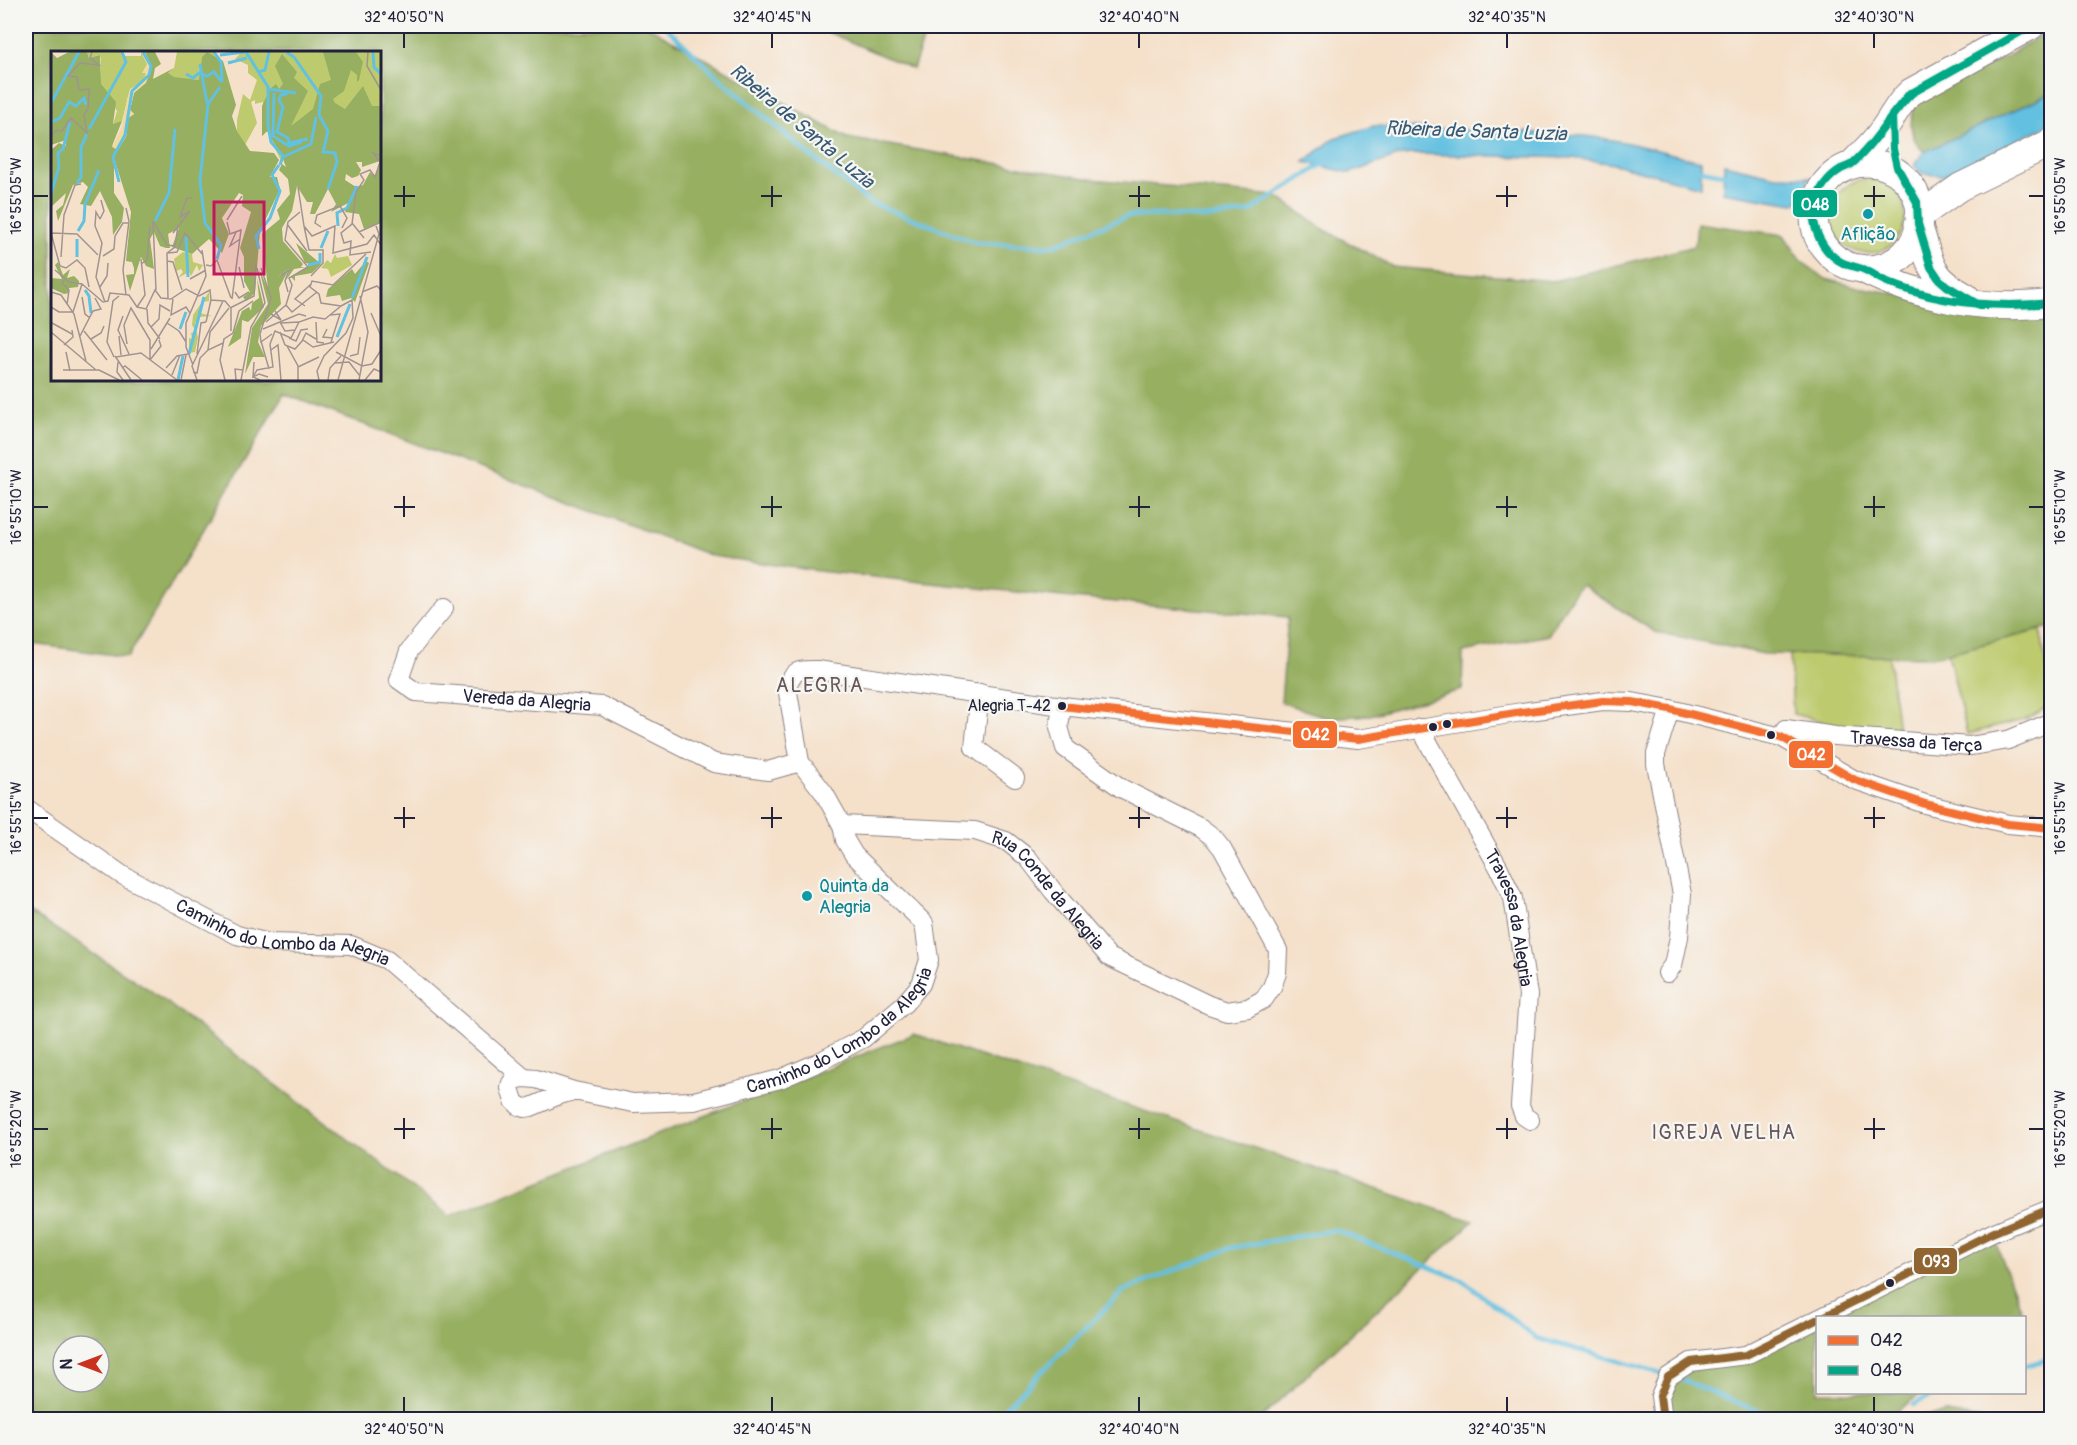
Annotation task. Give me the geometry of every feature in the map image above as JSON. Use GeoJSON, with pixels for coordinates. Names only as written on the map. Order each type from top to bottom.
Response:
{"type":"FeatureCollection","features":[{"type":"Feature","properties":{"kind":"main road"},"geometry":{"type":"LineString","coordinates":[[2031,26],[1911,92],[1898,106],[1873,143],[1822,187],[1814,208],[1816,229],[1824,247],[1836,259],[1860,268],[1890,284],[1947,299],[1979,304],[2014,306],[2052,303]]}},
{"type":"Feature","properties":{"kind":"main road"},"geometry":{"type":"LineString","coordinates":[[1892,116],[1893,149],[1902,177],[1917,202],[1919,220],[1931,267],[1947,286],[1979,304]]}},
{"type":"Feature","properties":{"kind":"main road"},"geometry":{"type":"LineString","coordinates":[[1860,268],[1880,267],[1898,258],[1911,243],[1919,220],[1960,188],[2052,142]]}},
{"type":"Feature","properties":{"kind":"main road"},"geometry":{"type":"LineString","coordinates":[[1840,172],[1873,163],[1926,186],[1960,188]]}},
{"type":"Feature","properties":{"kind":"street","name":"Vereda da Alegria"},"geometry":{"type":"LineString","coordinates":[[444,608],[409,651],[405,660],[399,680],[416,692],[602,706],[714,763],[768,771],[800,762]]}},
{"type":"Feature","properties":{"kind":"street"},"geometry":{"type":"LineString","coordinates":[[800,762],[787,687],[791,676],[801,670],[817,670],[1062,706],[1358,739],[1603,701],[1632,702],[1670,709],[1781,737],[1855,780],[1925,804],[2007,824],[2052,828]]}},
{"type":"Feature","properties":{"kind":"street"},"geometry":{"type":"LineString","coordinates":[[980,693],[974,747],[1015,778]]}},
{"type":"Feature","properties":{"kind":"street","name":"Rua Conde da Alegria"},"geometry":{"type":"LineString","coordinates":[[842,825],[975,831],[1006,841],[1029,858],[1053,891],[1109,957],[1209,1005],[1227,1011],[1248,1008],[1264,999],[1277,973],[1278,950],[1222,848],[1201,828],[1121,788],[1065,748],[1059,727],[1062,706]]}},
{"type":"Feature","properties":{"kind":"street"},"geometry":{"type":"LineString","coordinates":[[1667,973],[1673,965],[1679,937],[1682,894],[1656,764],[1656,754],[1670,709]]}},
{"type":"Feature","properties":{"kind":"street","name":"Travessa da Terça"},"geometry":{"type":"LineString","coordinates":[[1781,737],[1786,729],[1795,729],[1835,736],[1970,746],[2008,740],[2052,722]]}},
{"type":"Feature","properties":{"kind":"street","name":"Travessa da Alegria"},"geometry":{"type":"LineString","coordinates":[[1420,728],[1500,868],[1513,898],[1528,995],[1521,1112],[1530,1120]]}},
{"type":"Feature","properties":{"kind":"street","name":"Caminho do Lombo da Alegria"},"geometry":{"type":"LineString","coordinates":[[574,1091],[525,1108],[514,1101],[510,1088],[514,1080],[524,1077],[574,1091],[633,1102],[694,1101],[780,1079],[817,1063],[864,1038],[904,1004],[921,984],[929,960],[924,923],[854,855],[845,840],[842,825],[824,793],[800,762]]}},
{"type":"Feature","properties":{"kind":"street","name":"Caminho do Lombo da Alegria"},"geometry":{"type":"LineString","coordinates":[[26,808],[122,875],[237,935],[268,943],[351,945],[387,960],[524,1077]]}},
{"type":"Feature","properties":{"kind":"street"},"geometry":{"type":"LineString","coordinates":[[1823,1316],[1992,1233],[2052,1208]]}},
{"type":"Feature","properties":{"kind":"street"},"geometry":{"type":"LineString","coordinates":[[1663,1417],[1660,1396],[1668,1377],[1690,1362],[1746,1355],[1816,1320]]}},
{"type":"Feature","properties":{"kind":"green space"},"geometry":{"type":"Polygon","coordinates":[[[26,26],[647,26],[847,138],[1091,179],[1276,196],[1325,230],[1393,267],[1553,281],[1695,246],[1697,223],[1784,235],[1801,261],[1826,279],[1905,295],[2051,313],[2051,627],[1932,657],[1764,654],[1655,632],[1582,585],[1576,590],[1548,635],[1463,652],[1462,690],[1370,715],[1328,718],[1281,702],[1288,617],[1072,598],[818,571],[712,556],[284,394],[128,657],[26,643],[26,26]]]}},
{"type":"Feature","properties":{"kind":"green space"},"geometry":{"type":"Polygon","coordinates":[[[814,26],[928,26],[913,69],[814,26]]]}},
{"type":"Feature","properties":{"kind":"green space"},"geometry":{"type":"Polygon","coordinates":[[[2051,28],[2051,93],[1924,152],[1918,146],[1912,133],[1911,120],[1918,98],[2004,58],[2051,28]]]}},
{"type":"Feature","properties":{"kind":"green space"},"geometry":{"type":"Polygon","coordinates":[[[1868,179],[1889,185],[1899,195],[1905,216],[1899,237],[1889,247],[1868,253],[1847,247],[1837,237],[1831,216],[1837,195],[1847,185],[1868,179]]]}},
{"type":"Feature","properties":{"kind":"green space"},"geometry":{"type":"Polygon","coordinates":[[[2041,630],[2051,705],[2027,719],[1967,734],[1948,653],[2041,630]]]}},
{"type":"Feature","properties":{"kind":"green space"},"geometry":{"type":"Polygon","coordinates":[[[1790,654],[1889,656],[1898,731],[1836,725],[1793,714],[1790,654]]]}},
{"type":"Feature","properties":{"kind":"green space"},"geometry":{"type":"Polygon","coordinates":[[[26,910],[150,990],[450,1216],[914,1034],[1473,1221],[1260,1419],[26,1419],[26,910]]]}},
{"type":"Feature","properties":{"kind":"green space"},"geometry":{"type":"Polygon","coordinates":[[[1992,1233],[2024,1316],[1824,1316],[1992,1233]]]}},
{"type":"Feature","properties":{"kind":"green space"},"geometry":{"type":"Polygon","coordinates":[[[1816,1320],[1816,1394],[1921,1394],[1886,1419],[1663,1419],[1668,1377],[1746,1355],[1816,1320]]]}},
{"type":"Feature","properties":{"kind":"green space"},"geometry":{"type":"Polygon","coordinates":[[[1947,1413],[1982,1419],[1886,1419],[1947,1413]]]}},
{"type":"Feature","properties":{"kind":"water"},"geometry":{"type":"Polygon","coordinates":[[[2051,93],[2051,124],[1943,176],[1922,173],[1914,166],[1924,152],[2051,93]]]}},
{"type":"Feature","properties":{"kind":"water"},"geometry":{"type":"Polygon","coordinates":[[[1374,126],[1559,134],[1614,140],[1701,161],[1701,187],[1614,164],[1573,158],[1415,154],[1401,155],[1350,173],[1304,162],[1335,138],[1374,126]]]}},
{"type":"Feature","properties":{"kind":"water"},"geometry":{"type":"Polygon","coordinates":[[[1724,164],[1776,176],[1810,177],[1800,198],[1794,204],[1723,192],[1724,164]]]}},
{"type":"Feature","properties":{"kind":"waterway","name":"Ribeira de Santa Luzia"},"geometry":{"type":"LineString","coordinates":[[665,26],[718,77],[869,202],[977,243],[1052,246],[1127,216],[1164,215],[1208,218],[1249,212],[1323,164]]}},
{"type":"Feature","properties":{"kind":"waterway","name":"Ribeira de Santa Luzia"},"geometry":{"type":"LineString","coordinates":[[1697,169],[1727,175]]}},
{"type":"Feature","properties":{"kind":"waterway"},"geometry":{"type":"LineString","coordinates":[[993,1420],[1123,1291],[1230,1248],[1335,1230],[1462,1280],[1536,1338],[1664,1374]]}},
{"type":"Feature","properties":{"kind":"waterway"},"geometry":{"type":"LineString","coordinates":[[2026,1365],[2049,1359]]}},
{"type":"Feature","properties":{"kind":"waterway"},"geometry":{"type":"LineString","coordinates":[[1677,1378],[1781,1420]]}},
{"type":"Feature","properties":{"kind":"waterway"},"geometry":{"type":"LineString","coordinates":[[1913,1405],[1935,1394]]}},
{"type":"Feature","properties":{"kind":"transit line","name":"048"},"geometry":{"type":"LineString","coordinates":[[2031,26],[1912,93],[1862,155],[1851,165],[1836,172],[1824,184],[1815,205],[1814,222],[1824,246],[1836,259],[1905,289],[1967,302],[2010,305],[2052,303]]}},
{"type":"Feature","properties":{"kind":"transit line","name":"048"},"geometry":{"type":"LineString","coordinates":[[1910,93],[1892,115],[1893,149],[1897,167],[1917,202],[1918,224],[1931,267],[1947,286],[1979,305],[1986,305]]}},
{"type":"Feature","properties":{"kind":"transit line","name":"042"},"geometry":{"type":"LineString","coordinates":[[1062,706],[1358,739],[1603,701],[1632,702],[1670,709],[1781,737],[1855,780],[1925,804],[2008,824],[2052,828]]}},
{"type":"Feature","properties":{"kind":"transit line","name":"093"},"geometry":{"type":"LineString","coordinates":[[1825,1316],[1992,1233],[2052,1208]]}},
{"type":"Feature","properties":{"kind":"transit line","name":"093"},"geometry":{"type":"LineString","coordinates":[[1663,1420],[1660,1396],[1668,1377],[1691,1362],[1746,1355],[1816,1320]]}},
{"type":"Feature","properties":{"kind":"place","name":"Aflição"},"geometry":{"type":"Point","coordinates":[1868,214]}},
{"type":"Feature","properties":{"kind":"place","name":"Alegria T-42"},"geometry":{"type":"Point","coordinates":[1062,706]}},
{"type":"Feature","properties":{"kind":"place","name":"Quinta da Alegria"},"geometry":{"type":"Point","coordinates":[807,896]}},
{"type":"Feature","properties":{"kind":"district","name":"ALEGRIA"},"geometry":{"type":"Point","coordinates":[820,685]}},
{"type":"Feature","properties":{"kind":"district","name":"IGREJA VELHA"},"geometry":{"type":"Point","coordinates":[1724,1132]}}]}
